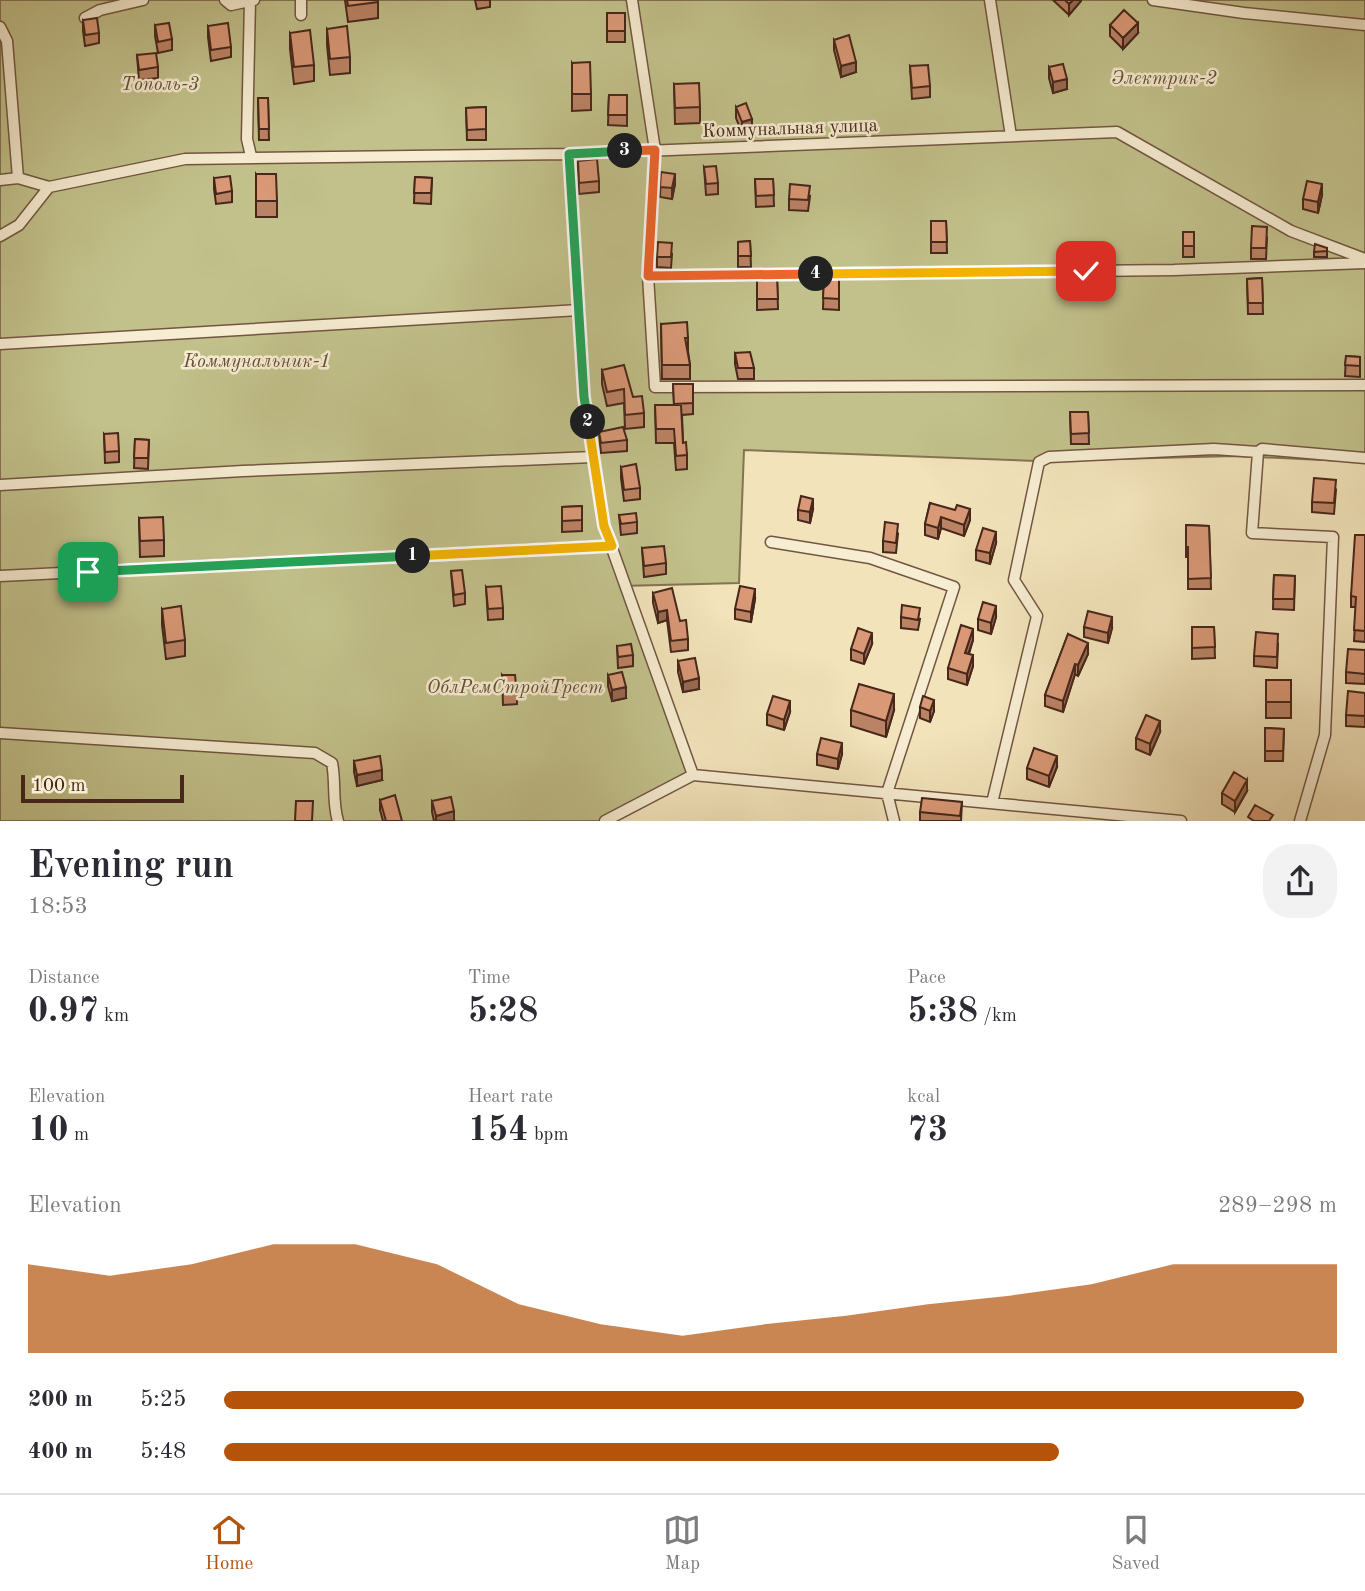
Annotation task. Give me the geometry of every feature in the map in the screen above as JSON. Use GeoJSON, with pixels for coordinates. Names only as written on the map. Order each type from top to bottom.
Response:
{"type":"FeatureCollection","features":[{"type":"Feature","properties":{"kind":"lane"},"geometry":{"type":"LineString","coordinates":[[85,18],[100,10],[143,0]]}},
{"type":"Feature","properties":{"kind":"lane"},"geometry":{"type":"LineString","coordinates":[[225,0],[231,5],[251,1],[247,139],[251,156]]}},
{"type":"Feature","properties":{"kind":"lane"},"geometry":{"type":"LineString","coordinates":[[301,0],[301,15]]}},
{"type":"Feature","properties":{"kind":"lane"},"geometry":{"type":"LineString","coordinates":[[632,0],[655,150],[648,276],[655,387],[1365,385]]}},
{"type":"Feature","properties":{"kind":"lane"},"geometry":{"type":"LineString","coordinates":[[990,0],[1011,136]]}},
{"type":"Feature","properties":{"kind":"lane"},"geometry":{"type":"LineString","coordinates":[[1153,0],[1244,13],[1365,24]]}},
{"type":"Feature","properties":{"kind":"lane"},"geometry":{"type":"LineString","coordinates":[[0,27],[7,41],[18,178]]}},
{"type":"Feature","properties":{"kind":"lane","name":"Коммунальная улица"},"geometry":{"type":"LineString","coordinates":[[49,187],[185,159],[251,156],[569,154],[1117,132],[1291,231],[1365,261]]}},
{"type":"Feature","properties":{"kind":"lane"},"geometry":{"type":"LineString","coordinates":[[569,154],[584,397],[604,526],[693,775]]}},
{"type":"Feature","properties":{"kind":"lane"},"geometry":{"type":"LineString","coordinates":[[0,180],[18,178],[49,187],[19,225],[0,236]]}},
{"type":"Feature","properties":{"kind":"lane"},"geometry":{"type":"LineString","coordinates":[[648,276],[1174,270],[1365,261]]}},
{"type":"Feature","properties":{"kind":"lane"},"geometry":{"type":"LineString","coordinates":[[0,344],[579,310]]}},
{"type":"Feature","properties":{"kind":"lane"},"geometry":{"type":"LineString","coordinates":[[992,803],[1037,616],[1014,580],[1039,462],[1049,457],[1214,449],[1365,458]]}},
{"type":"Feature","properties":{"kind":"lane"},"geometry":{"type":"LineString","coordinates":[[1258,452],[1252,533],[1333,537],[1325,735],[1300,821]]}},
{"type":"Feature","properties":{"kind":"lane"},"geometry":{"type":"LineString","coordinates":[[0,485],[243,471],[593,457]]}},
{"type":"Feature","properties":{"kind":"lane"},"geometry":{"type":"LineString","coordinates":[[772,542],[870,558],[954,587],[887,793],[894,821]]}},
{"type":"Feature","properties":{"kind":"lane"},"geometry":{"type":"LineString","coordinates":[[0,576],[612,546]]}},
{"type":"Feature","properties":{"kind":"lane"},"geometry":{"type":"LineString","coordinates":[[0,733],[315,753],[332,763],[338,821]]}},
{"type":"Feature","properties":{"kind":"lane"},"geometry":{"type":"LineString","coordinates":[[605,821],[693,775],[1181,821]]}},
{"type":"Feature","properties":{"kind":"green space"},"geometry":{"type":"Polygon","coordinates":[[[0,0],[1365,0],[1365,462],[1235,456],[1037,461],[744,450],[739,583],[621,586],[693,775],[605,821],[0,821],[0,0]]]}},
{"type":"Feature","properties":{"kind":"building"},"geometry":{"type":"Polygon","coordinates":[[[347,0],[378,0],[378,2],[348,6],[347,0]]]}},
{"type":"Feature","properties":{"kind":"building"},"geometry":{"type":"Polygon","coordinates":[[[1124,10],[1138,23],[1123,38],[1110,25],[1124,10]]]}},
{"type":"Feature","properties":{"kind":"building"},"geometry":{"type":"Polygon","coordinates":[[[607,13],[625,13],[625,31],[607,31],[607,13]]]}},
{"type":"Feature","properties":{"kind":"building"},"geometry":{"type":"Polygon","coordinates":[[[97,18],[99,33],[85,35],[83,20],[97,18]]]}},
{"type":"Feature","properties":{"kind":"building"},"geometry":{"type":"Polygon","coordinates":[[[169,23],[172,39],[158,42],[155,25],[169,23]]]}},
{"type":"Feature","properties":{"kind":"building"},"geometry":{"type":"Polygon","coordinates":[[[228,23],[231,47],[211,50],[208,26],[228,23]]]}},
{"type":"Feature","properties":{"kind":"building"},"geometry":{"type":"Polygon","coordinates":[[[347,26],[350,57],[330,59],[327,29],[347,26]]]}},
{"type":"Feature","properties":{"kind":"building"},"geometry":{"type":"Polygon","coordinates":[[[310,30],[314,65],[294,67],[290,33],[310,30]]]}},
{"type":"Feature","properties":{"kind":"building"},"geometry":{"type":"Polygon","coordinates":[[[849,35],[856,62],[841,66],[834,40],[849,35]]]}},
{"type":"Feature","properties":{"kind":"building"},"geometry":{"type":"Polygon","coordinates":[[[156,53],[158,67],[139,70],[137,55],[156,53]]]}},
{"type":"Feature","properties":{"kind":"building"},"geometry":{"type":"Polygon","coordinates":[[[590,62],[591,94],[572,94],[572,63],[590,62]]]}},
{"type":"Feature","properties":{"kind":"building"},"geometry":{"type":"Polygon","coordinates":[[[1063,64],[1067,79],[1053,82],[1049,67],[1063,64]]]}},
{"type":"Feature","properties":{"kind":"building"},"geometry":{"type":"Polygon","coordinates":[[[928,65],[930,86],[912,88],[910,66],[928,65]]]}},
{"type":"Feature","properties":{"kind":"building"},"geometry":{"type":"Polygon","coordinates":[[[699,83],[700,107],[675,108],[674,84],[699,83]]]}},
{"type":"Feature","properties":{"kind":"building"},"geometry":{"type":"Polygon","coordinates":[[[609,95],[627,95],[627,115],[608,115],[609,95]]]}},
{"type":"Feature","properties":{"kind":"building"},"geometry":{"type":"Polygon","coordinates":[[[258,98],[268,98],[269,129],[259,129],[258,98]]]}},
{"type":"Feature","properties":{"kind":"building"},"geometry":{"type":"Polygon","coordinates":[[[746,103],[752,119],[742,122],[736,107],[746,103]]]}},
{"type":"Feature","properties":{"kind":"building"},"geometry":{"type":"Polygon","coordinates":[[[486,107],[486,129],[467,130],[466,108],[486,107]]]}},
{"type":"Feature","properties":{"kind":"building"},"geometry":{"type":"Polygon","coordinates":[[[597,159],[599,181],[579,183],[578,161],[597,159]]]}},
{"type":"Feature","properties":{"kind":"building"},"geometry":{"type":"Polygon","coordinates":[[[716,166],[718,183],[706,184],[704,167],[716,166]]]}},
{"type":"Feature","properties":{"kind":"building"},"geometry":{"type":"Polygon","coordinates":[[[661,172],[675,174],[672,188],[660,187],[661,172]]]}},
{"type":"Feature","properties":{"kind":"building"},"geometry":{"type":"Polygon","coordinates":[[[256,174],[276,174],[277,201],[256,201],[256,174]]]}},
{"type":"Feature","properties":{"kind":"building"},"geometry":{"type":"Polygon","coordinates":[[[230,176],[232,191],[216,194],[214,178],[230,176]]]}},
{"type":"Feature","properties":{"kind":"building"},"geometry":{"type":"Polygon","coordinates":[[[415,177],[432,178],[431,193],[414,193],[415,177]]]}},
{"type":"Feature","properties":{"kind":"building"},"geometry":{"type":"Polygon","coordinates":[[[755,179],[773,179],[774,195],[756,196],[755,179]]]}},
{"type":"Feature","properties":{"kind":"building"},"geometry":{"type":"Polygon","coordinates":[[[1307,181],[1322,184],[1318,202],[1303,199],[1307,181]]]}},
{"type":"Feature","properties":{"kind":"building"},"geometry":{"type":"Polygon","coordinates":[[[790,184],[810,186],[808,200],[789,199],[790,184]]]}},
{"type":"Feature","properties":{"kind":"building"},"geometry":{"type":"Polygon","coordinates":[[[931,221],[946,221],[947,242],[931,242],[931,221]]]}},
{"type":"Feature","properties":{"kind":"building"},"geometry":{"type":"Polygon","coordinates":[[[1252,226],[1267,227],[1266,248],[1251,248],[1252,226]]]}},
{"type":"Feature","properties":{"kind":"building"},"geometry":{"type":"Polygon","coordinates":[[[1183,232],[1194,232],[1194,246],[1183,246],[1183,232]]]}},
{"type":"Feature","properties":{"kind":"building"},"geometry":{"type":"Polygon","coordinates":[[[750,241],[751,256],[738,256],[738,242],[750,241]]]}},
{"type":"Feature","properties":{"kind":"building"},"geometry":{"type":"Polygon","coordinates":[[[658,242],[672,243],[671,257],[657,257],[658,242]]]}},
{"type":"Feature","properties":{"kind":"building"},"geometry":{"type":"Polygon","coordinates":[[[1315,244],[1327,248],[1327,251],[1314,252],[1315,244]]]}},
{"type":"Feature","properties":{"kind":"building"},"geometry":{"type":"Polygon","coordinates":[[[777,277],[778,299],[757,299],[757,278],[777,277]]]}},
{"type":"Feature","properties":{"kind":"building"},"geometry":{"type":"Polygon","coordinates":[[[824,278],[839,278],[839,299],[823,298],[824,278]]]}},
{"type":"Feature","properties":{"kind":"building"},"geometry":{"type":"Polygon","coordinates":[[[1262,278],[1263,303],[1248,303],[1247,279],[1262,278]]]}},
{"type":"Feature","properties":{"kind":"building"},"geometry":{"type":"Polygon","coordinates":[[[687,322],[688,338],[685,338],[690,365],[662,365],[661,324],[687,322]]]}},
{"type":"Feature","properties":{"kind":"building"},"geometry":{"type":"Polygon","coordinates":[[[750,352],[754,368],[738,368],[735,353],[750,352]]]}},
{"type":"Feature","properties":{"kind":"building"},"geometry":{"type":"Polygon","coordinates":[[[1346,356],[1360,357],[1360,366],[1345,365],[1346,356]]]}},
{"type":"Feature","properties":{"kind":"building"},"geometry":{"type":"Polygon","coordinates":[[[624,365],[633,397],[642,396],[644,413],[625,415],[624,389],[607,392],[602,370],[624,365]]]}},
{"type":"Feature","properties":{"kind":"building"},"geometry":{"type":"Polygon","coordinates":[[[673,384],[693,384],[693,403],[674,404],[673,384]]]}},
{"type":"Feature","properties":{"kind":"building"},"geometry":{"type":"Polygon","coordinates":[[[655,405],[681,405],[683,443],[686,442],[687,455],[676,456],[674,429],[656,429],[655,405]]]}},
{"type":"Feature","properties":{"kind":"building"},"geometry":{"type":"Polygon","coordinates":[[[1070,412],[1088,412],[1089,433],[1071,434],[1070,412]]]}},
{"type":"Feature","properties":{"kind":"building"},"geometry":{"type":"Polygon","coordinates":[[[623,427],[627,440],[601,443],[599,432],[623,427]]]}},
{"type":"Feature","properties":{"kind":"building"},"geometry":{"type":"Polygon","coordinates":[[[118,433],[119,451],[105,452],[104,434],[118,433]]]}},
{"type":"Feature","properties":{"kind":"building"},"geometry":{"type":"Polygon","coordinates":[[[135,439],[149,440],[148,458],[134,458],[135,439]]]}},
{"type":"Feature","properties":{"kind":"building"},"geometry":{"type":"Polygon","coordinates":[[[636,464],[640,488],[624,490],[621,467],[636,464]]]}},
{"type":"Feature","properties":{"kind":"building"},"geometry":{"type":"Polygon","coordinates":[[[1314,478],[1336,480],[1334,503],[1312,502],[1314,478]]]}},
{"type":"Feature","properties":{"kind":"building"},"geometry":{"type":"Polygon","coordinates":[[[801,496],[813,499],[810,512],[798,510],[801,496]]]}},
{"type":"Feature","properties":{"kind":"building"},"geometry":{"type":"Polygon","coordinates":[[[930,503],[955,510],[957,505],[970,509],[964,525],[941,517],[938,528],[925,524],[930,503]]]}},
{"type":"Feature","properties":{"kind":"building"},"geometry":{"type":"Polygon","coordinates":[[[582,506],[582,520],[562,521],[562,507],[582,506]]]}},
{"type":"Feature","properties":{"kind":"building"},"geometry":{"type":"Polygon","coordinates":[[[636,513],[637,522],[621,524],[619,515],[636,513]]]}},
{"type":"Feature","properties":{"kind":"building"},"geometry":{"type":"Polygon","coordinates":[[[163,517],[164,540],[140,541],[139,518],[163,517]]]}},
{"type":"Feature","properties":{"kind":"building"},"geometry":{"type":"Polygon","coordinates":[[[885,522],[898,524],[896,543],[883,541],[885,522]]]}},
{"type":"Feature","properties":{"kind":"building"},"geometry":{"type":"Polygon","coordinates":[[[1186,525],[1209,526],[1211,578],[1188,579],[1186,525]]]}},
{"type":"Feature","properties":{"kind":"building"},"geometry":{"type":"Polygon","coordinates":[[[983,528],[996,532],[990,553],[976,550],[983,528]]]}},
{"type":"Feature","properties":{"kind":"building"},"geometry":{"type":"Polygon","coordinates":[[[1355,535],[1365,535],[1365,631],[1354,630],[1356,597],[1351,596],[1355,535]]]}},
{"type":"Feature","properties":{"kind":"building"},"geometry":{"type":"Polygon","coordinates":[[[664,546],[666,563],[644,566],[642,548],[664,546]]]}},
{"type":"Feature","properties":{"kind":"building"},"geometry":{"type":"Polygon","coordinates":[[[462,570],[465,593],[454,595],[451,571],[462,570]]]}},
{"type":"Feature","properties":{"kind":"building"},"geometry":{"type":"Polygon","coordinates":[[[1274,575],[1295,576],[1294,599],[1273,599],[1274,575]]]}},
{"type":"Feature","properties":{"kind":"building"},"geometry":{"type":"Polygon","coordinates":[[[501,586],[503,608],[488,609],[486,587],[501,586]]]}},
{"type":"Feature","properties":{"kind":"building"},"geometry":{"type":"Polygon","coordinates":[[[740,586],[755,589],[751,612],[735,609],[740,586]]]}},
{"type":"Feature","properties":{"kind":"building"},"geometry":{"type":"Polygon","coordinates":[[[672,588],[680,621],[686,620],[688,639],[671,641],[667,610],[658,612],[653,593],[672,588]]]}},
{"type":"Feature","properties":{"kind":"building"},"geometry":{"type":"Polygon","coordinates":[[[983,602],[996,606],[991,623],[978,619],[983,602]]]}},
{"type":"Feature","properties":{"kind":"building"},"geometry":{"type":"Polygon","coordinates":[[[902,605],[920,608],[918,620],[901,617],[902,605]]]}},
{"type":"Feature","properties":{"kind":"building"},"geometry":{"type":"Polygon","coordinates":[[[181,606],[185,640],[166,643],[162,609],[181,606]]]}},
{"type":"Feature","properties":{"kind":"building"},"geometry":{"type":"Polygon","coordinates":[[[1088,611],[1112,617],[1108,633],[1084,627],[1088,611]]]}},
{"type":"Feature","properties":{"kind":"building"},"geometry":{"type":"Polygon","coordinates":[[[961,625],[973,629],[965,653],[973,655],[967,674],[948,668],[961,625]]]}},
{"type":"Feature","properties":{"kind":"building"},"geometry":{"type":"Polygon","coordinates":[[[1192,627],[1214,627],[1215,647],[1192,648],[1192,627]]]}},
{"type":"Feature","properties":{"kind":"building"},"geometry":{"type":"Polygon","coordinates":[[[858,628],[872,633],[864,654],[851,649],[858,628]]]}},
{"type":"Feature","properties":{"kind":"building"},"geometry":{"type":"Polygon","coordinates":[[[1256,632],[1278,634],[1277,657],[1254,656],[1256,632]]]}},
{"type":"Feature","properties":{"kind":"building"},"geometry":{"type":"Polygon","coordinates":[[[1068,634],[1088,643],[1078,665],[1075,664],[1063,701],[1045,695],[1068,634]]]}},
{"type":"Feature","properties":{"kind":"building"},"geometry":{"type":"Polygon","coordinates":[[[631,644],[633,655],[618,657],[617,646],[631,644]]]}},
{"type":"Feature","properties":{"kind":"building"},"geometry":{"type":"Polygon","coordinates":[[[1348,649],[1365,650],[1365,674],[1346,672],[1348,649]]]}},
{"type":"Feature","properties":{"kind":"building"},"geometry":{"type":"Polygon","coordinates":[[[695,658],[699,678],[683,682],[678,661],[695,658]]]}},
{"type":"Feature","properties":{"kind":"building"},"geometry":{"type":"Polygon","coordinates":[[[622,672],[626,687],[612,690],[608,675],[622,672]]]}},
{"type":"Feature","properties":{"kind":"building"},"geometry":{"type":"Polygon","coordinates":[[[502,675],[515,675],[517,693],[503,694],[502,675]]]}},
{"type":"Feature","properties":{"kind":"building"},"geometry":{"type":"Polygon","coordinates":[[[1266,680],[1291,680],[1291,702],[1266,702],[1266,680]]]}},
{"type":"Feature","properties":{"kind":"building"},"geometry":{"type":"Polygon","coordinates":[[[859,684],[894,694],[886,721],[851,710],[859,684]]]}},
{"type":"Feature","properties":{"kind":"building"},"geometry":{"type":"Polygon","coordinates":[[[1348,691],[1365,693],[1365,716],[1346,715],[1348,691]]]}},
{"type":"Feature","properties":{"kind":"building"},"geometry":{"type":"Polygon","coordinates":[[[773,696],[790,701],[784,720],[767,714],[773,696]]]}},
{"type":"Feature","properties":{"kind":"building"},"geometry":{"type":"Polygon","coordinates":[[[923,696],[934,700],[930,711],[920,707],[923,696]]]}},
{"type":"Feature","properties":{"kind":"building"},"geometry":{"type":"Polygon","coordinates":[[[1146,715],[1160,721],[1150,744],[1136,738],[1146,715]]]}},
{"type":"Feature","properties":{"kind":"building"},"geometry":{"type":"Polygon","coordinates":[[[1265,728],[1284,729],[1283,751],[1265,751],[1265,728]]]}},
{"type":"Feature","properties":{"kind":"building"},"geometry":{"type":"Polygon","coordinates":[[[821,738],[842,743],[838,759],[817,754],[821,738]]]}},
{"type":"Feature","properties":{"kind":"building"},"geometry":{"type":"Polygon","coordinates":[[[1034,748],[1057,756],[1049,776],[1027,768],[1034,748]]]}},
{"type":"Feature","properties":{"kind":"building"},"geometry":{"type":"Polygon","coordinates":[[[380,756],[382,770],[357,775],[354,761],[380,756]]]}},
{"type":"Feature","properties":{"kind":"building"},"geometry":{"type":"Polygon","coordinates":[[[1234,772],[1247,780],[1235,801],[1222,793],[1234,772]]]}},
{"type":"Feature","properties":{"kind":"building"},"geometry":{"type":"Polygon","coordinates":[[[395,795],[402,821],[386,821],[380,800],[395,795]]]}},
{"type":"Feature","properties":{"kind":"building"},"geometry":{"type":"Polygon","coordinates":[[[451,797],[454,811],[436,816],[432,801],[451,797]]]}},
{"type":"Feature","properties":{"kind":"building"},"geometry":{"type":"Polygon","coordinates":[[[922,798],[962,802],[960,816],[920,812],[922,798]]]}},
{"type":"Feature","properties":{"kind":"building"},"geometry":{"type":"Polygon","coordinates":[[[296,801],[313,801],[312,821],[295,821],[296,801]]]}},
{"type":"Feature","properties":{"kind":"building"},"geometry":{"type":"Polygon","coordinates":[[[1255,805],[1273,815],[1269,821],[1254,821],[1248,817],[1255,805]]]}},
{"type":"Feature","properties":{"kind":"route"},"geometry":{"type":"LineString","coordinates":[[88,572],[612,546],[604,526],[584,397],[569,154],[655,150],[648,276],[1086,271]]}},
{"type":"Feature","properties":{"kind":"park label","name":"Электрик-2"},"geometry":{"type":"Point","coordinates":[1164,77]}},
{"type":"Feature","properties":{"kind":"park label","name":"Тополь-3"},"geometry":{"type":"Point","coordinates":[160,83]}},
{"type":"Feature","properties":{"kind":"park label","name":"Коммунальник-1"},"geometry":{"type":"Point","coordinates":[257,360]}},
{"type":"Feature","properties":{"kind":"park label","name":"ОблРемСтройТрест"},"geometry":{"type":"Point","coordinates":[515,686]}}]}
